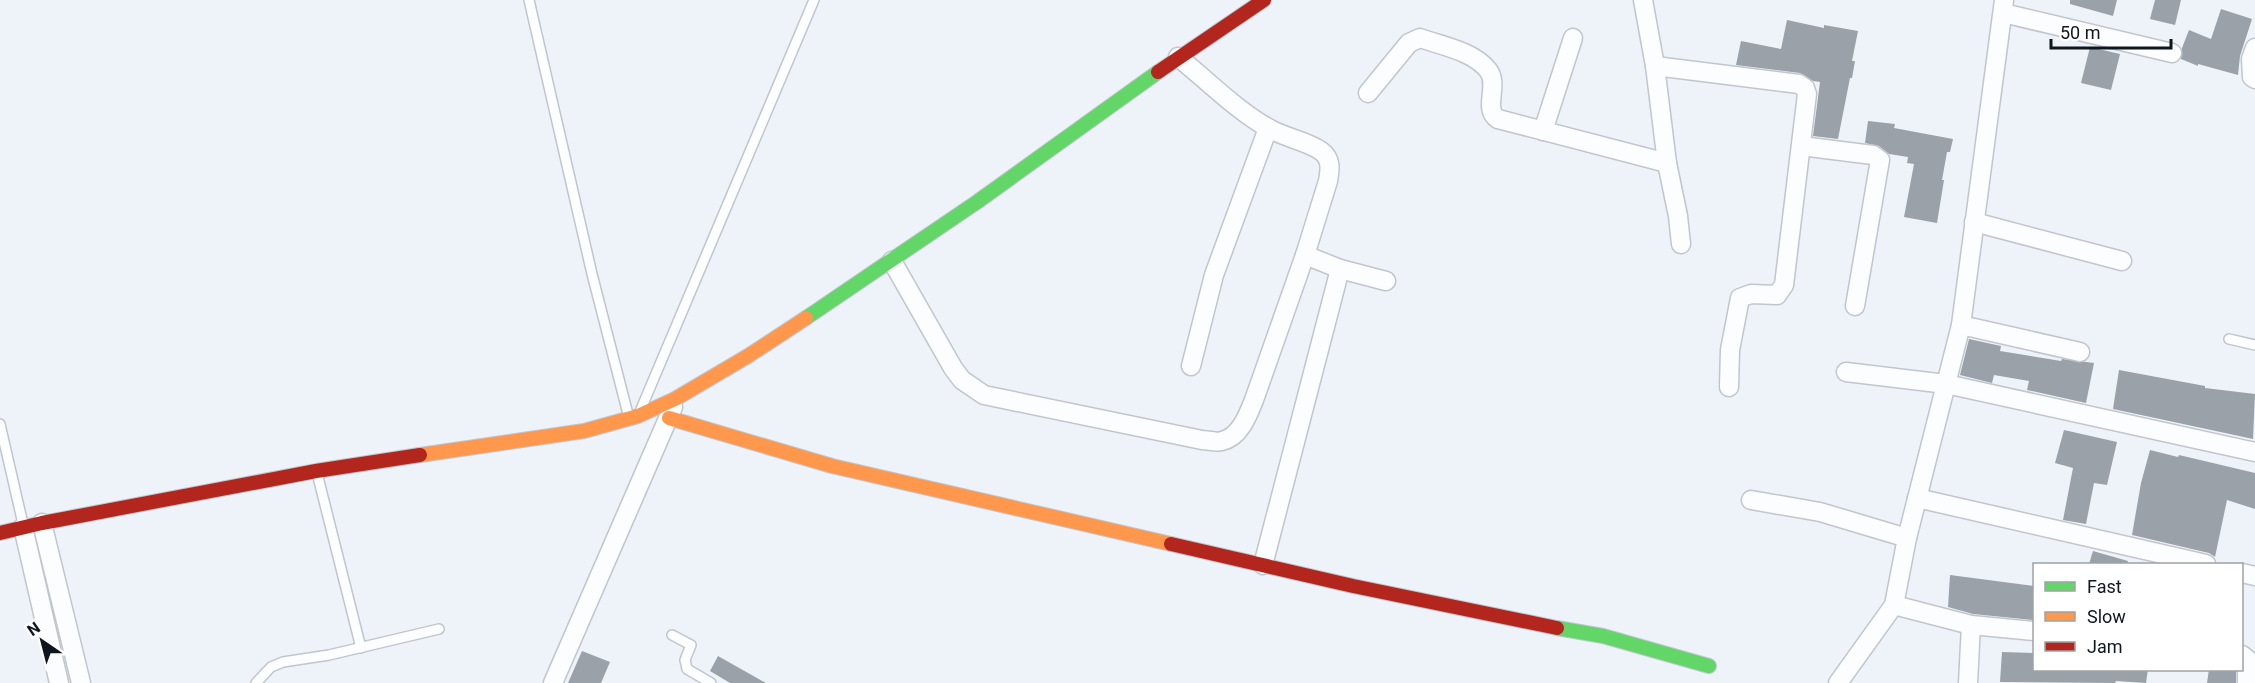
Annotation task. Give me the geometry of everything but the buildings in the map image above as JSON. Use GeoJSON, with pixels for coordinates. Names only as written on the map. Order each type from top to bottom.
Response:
{"type":"FeatureCollection","features":[{"type":"Feature","properties":{"kind":"main road"},"geometry":{"type":"LineString","coordinates":[[0,533],[316,471],[584,431],[633,417],[675,399],[748,356],[892,261],[1178,57],[1264,0]]}},
{"type":"Feature","properties":{"kind":"main road"},"geometry":{"type":"LineString","coordinates":[[669,418],[832,466],[1507,619],[1603,636],[1709,666]]}},
{"type":"Feature","properties":{"kind":"street"},"geometry":{"type":"LineString","coordinates":[[1643,0],[1681,244]]}},
{"type":"Feature","properties":{"kind":"street"},"geometry":{"type":"LineString","coordinates":[[1838,683],[1893,606],[1907,538],[1961,325],[2003,7],[2172,53]]}},
{"type":"Feature","properties":{"kind":"street"},"geometry":{"type":"LineString","coordinates":[[1368,93],[1409,43],[1420,38],[1476,58],[1482,63],[1494,84],[1491,110],[1493,116],[1507,122],[1667,163]]}},
{"type":"Feature","properties":{"kind":"street"},"geometry":{"type":"LineString","coordinates":[[1543,131],[1574,38]]}},
{"type":"Feature","properties":{"kind":"street"},"geometry":{"type":"LineString","coordinates":[[2255,48],[2252,59],[2252,77],[2255,79]]}},
{"type":"Feature","properties":{"kind":"street"},"geometry":{"type":"LineString","coordinates":[[892,261],[953,368],[962,380],[984,395],[1202,440],[1222,441],[1235,434],[1245,422],[1305,255],[1330,170],[1328,159],[1322,152],[1268,128],[1178,57]]}},
{"type":"Feature","properties":{"kind":"street"},"geometry":{"type":"LineString","coordinates":[[1655,66],[1799,84],[1808,94],[1784,285],[1777,295],[1751,294],[1740,298],[1730,350],[1729,387]]}},
{"type":"Feature","properties":{"kind":"street"},"geometry":{"type":"LineString","coordinates":[[1191,366],[1214,275],[1268,128]]}},
{"type":"Feature","properties":{"kind":"street"},"geometry":{"type":"LineString","coordinates":[[1801,146],[1873,156],[1880,160],[1855,306]]}},
{"type":"Feature","properties":{"kind":"street"},"geometry":{"type":"LineString","coordinates":[[1974,222],[2122,261]]}},
{"type":"Feature","properties":{"kind":"street"},"geometry":{"type":"LineString","coordinates":[[1305,255],[1340,269],[1386,281]]}},
{"type":"Feature","properties":{"kind":"street"},"geometry":{"type":"LineString","coordinates":[[1263,565],[1340,269]]}},
{"type":"Feature","properties":{"kind":"street"},"geometry":{"type":"LineString","coordinates":[[1961,325],[2080,352]]}},
{"type":"Feature","properties":{"kind":"street"},"geometry":{"type":"LineString","coordinates":[[1846,372],[1946,384],[2255,452]]}},
{"type":"Feature","properties":{"kind":"street"},"geometry":{"type":"LineString","coordinates":[[553,683],[669,418],[675,399]]}},
{"type":"Feature","properties":{"kind":"street"},"geometry":{"type":"LineString","coordinates":[[1917,498],[2202,563]]}},
{"type":"Feature","properties":{"kind":"street"},"geometry":{"type":"LineString","coordinates":[[1751,500],[1821,513],[1907,538]]}},
{"type":"Feature","properties":{"kind":"street"},"geometry":{"type":"LineString","coordinates":[[42,523],[81,683]]}},
{"type":"Feature","properties":{"kind":"street"},"geometry":{"type":"LineString","coordinates":[[23,527],[59,683]]}},
{"type":"Feature","properties":{"kind":"street"},"geometry":{"type":"LineString","coordinates":[[1893,606],[1971,625],[2033,632]]}},
{"type":"Feature","properties":{"kind":"street"},"geometry":{"type":"LineString","coordinates":[[1968,683],[1971,625]]}},
{"type":"Feature","properties":{"kind":"street"},"geometry":{"type":"LineString","coordinates":[[2243,657],[2247,659],[2247,683]]}},
{"type":"Feature","properties":{"kind":"lane"},"geometry":{"type":"LineString","coordinates":[[529,0],[592,274],[633,417]]}},
{"type":"Feature","properties":{"kind":"lane"},"geometry":{"type":"LineString","coordinates":[[633,417],[814,0]]}},
{"type":"Feature","properties":{"kind":"lane"},"geometry":{"type":"LineString","coordinates":[[2229,339],[2255,345]]}},
{"type":"Feature","properties":{"kind":"lane"},"geometry":{"type":"LineString","coordinates":[[0,424],[23,527]]}},
{"type":"Feature","properties":{"kind":"lane"},"geometry":{"type":"LineString","coordinates":[[316,471],[361,648]]}},
{"type":"Feature","properties":{"kind":"lane"},"geometry":{"type":"LineString","coordinates":[[256,683],[271,667],[283,662],[361,648],[439,629]]}},
{"type":"Feature","properties":{"kind":"lane"},"geometry":{"type":"LineString","coordinates":[[672,635],[691,645],[685,660],[687,669],[711,683]]}},
{"type":"Feature","properties":{"kind":"traffic: fast"},"geometry":{"type":"LineString","coordinates":[[806,318],[977,202],[1158,72]]}},
{"type":"Feature","properties":{"kind":"traffic: fast"},"geometry":{"type":"LineString","coordinates":[[1557,628],[1603,636],[1709,666]]}},
{"type":"Feature","properties":{"kind":"traffic: slow"},"geometry":{"type":"LineString","coordinates":[[420,455],[584,431],[638,416],[675,399],[748,356],[806,318]]}},
{"type":"Feature","properties":{"kind":"traffic: slow"},"geometry":{"type":"LineString","coordinates":[[669,418],[832,466],[1171,544]]}},
{"type":"Feature","properties":{"kind":"traffic: jam"},"geometry":{"type":"LineString","coordinates":[[1158,72],[1264,0]]}},
{"type":"Feature","properties":{"kind":"traffic: jam"},"geometry":{"type":"LineString","coordinates":[[0,533],[316,471],[420,455]]}},
{"type":"Feature","properties":{"kind":"traffic: jam"},"geometry":{"type":"LineString","coordinates":[[1171,544],[1353,586],[1557,628]]}}]}
